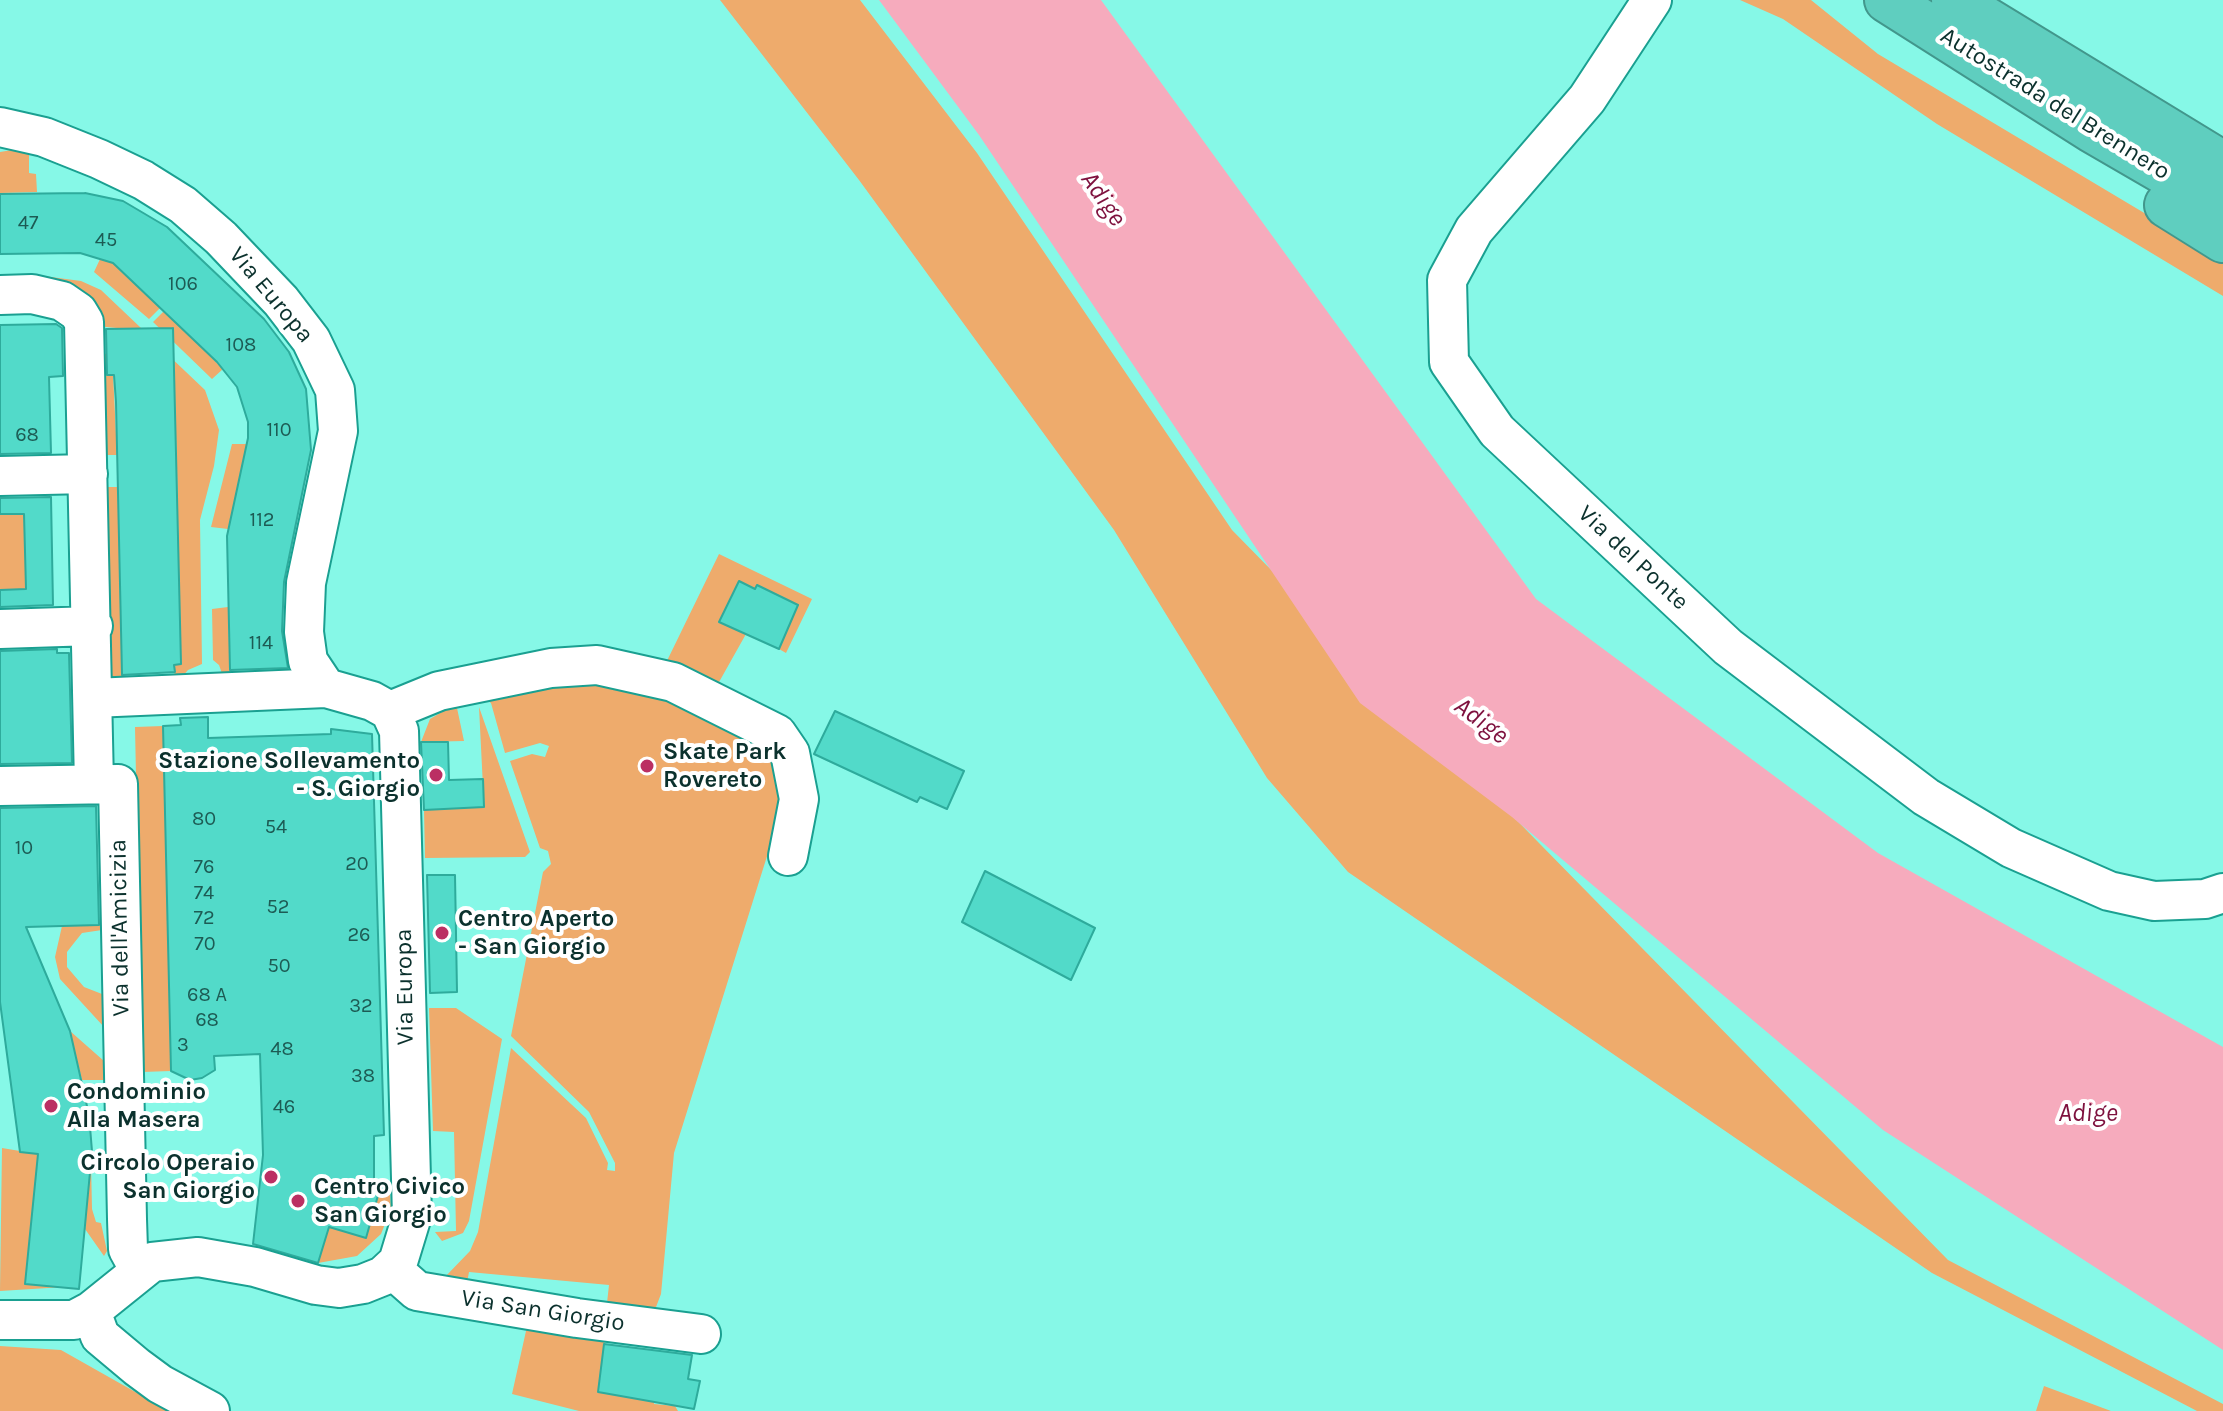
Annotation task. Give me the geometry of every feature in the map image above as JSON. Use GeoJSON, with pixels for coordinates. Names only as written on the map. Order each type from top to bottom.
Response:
{"type":"FeatureCollection","features":[{"type":"Feature","properties":{"kind":"highway","name":"Autostrada del Brennero"},"geometry":{"type":"LineString","coordinates":[[1887,0],[2092,130],[2223,206]]}},
{"type":"Feature","properties":{"kind":"highway","name":"Autostrada del Brennero"},"geometry":{"type":"LineString","coordinates":[[1954,0],[2214,155]]}},
{"type":"Feature","properties":{"kind":"highway"},"geometry":{"type":"LineString","coordinates":[[2092,130],[2169,208],[2223,240]]}},
{"type":"Feature","properties":{"kind":"street","name":"Via del Ponte"},"geometry":{"type":"LineString","coordinates":[[1652,0],[1587,99],[1474,230],[1447,280],[1449,362],[1497,431],[1728,647],[1926,797],[2011,848],[2109,891],[2154,901],[2205,899],[2223,893]]}},
{"type":"Feature","properties":{"kind":"street","name":"Via Europa"},"geometry":{"type":"LineString","coordinates":[[0,127],[44,137],[99,159],[143,180],[183,205],[254,270],[311,340],[335,390],[338,431],[306,583],[304,620],[308,661],[326,688]]}},
{"type":"Feature","properties":{"kind":"street"},"geometry":{"type":"LineString","coordinates":[[0,295],[32,294],[62,301],[78,312],[86,333],[93,626],[106,698],[326,688],[372,701],[390,711],[439,691],[551,668],[597,665],[673,682],[777,734],[790,753],[799,799],[788,856]]}},
{"type":"Feature","properties":{"kind":"street"},"geometry":{"type":"LineString","coordinates":[[0,476],[88,474]]}},
{"type":"Feature","properties":{"kind":"street"},"geometry":{"type":"LineString","coordinates":[[0,629],[93,626]]}},
{"type":"Feature","properties":{"kind":"street","name":"Via dell'Amicizia"},"geometry":{"type":"LineString","coordinates":[[106,698],[128,1249],[139,1269]]}},
{"type":"Feature","properties":{"kind":"street","name":"Via Europa"},"geometry":{"type":"LineString","coordinates":[[390,711],[399,731],[412,1216],[395,1265]]}},
{"type":"Feature","properties":{"kind":"street"},"geometry":{"type":"LineString","coordinates":[[0,786],[110,791]]}},
{"type":"Feature","properties":{"kind":"street"},"geometry":{"type":"LineString","coordinates":[[0,1320],[74,1320],[91,1311],[139,1269],[152,1262],[198,1257],[339,1288],[363,1284],[383,1276],[395,1265]]}},
{"type":"Feature","properties":{"kind":"street","name":"Via San Giorgio"},"geometry":{"type":"LineString","coordinates":[[395,1265],[417,1291],[577,1318],[701,1334]]}},
{"type":"Feature","properties":{"kind":"street"},"geometry":{"type":"LineString","coordinates":[[91,1311],[100,1336],[160,1384],[210,1411]]}},
{"type":"Feature","properties":{"kind":"shaded area"},"geometry":{"type":"Polygon","coordinates":[[[720,0],[860,0],[977,153],[1232,530],[1948,1260],[2223,1404],[2223,1411],[2197,1411],[1932,1273],[1348,872],[1267,778],[1114,530],[859,180],[720,0]]]}},
{"type":"Feature","properties":{"kind":"shaded area"},"geometry":{"type":"Polygon","coordinates":[[[1740,0],[1811,0],[1878,54],[2223,260],[2223,296],[1937,124],[1783,19],[1740,0]]]}},
{"type":"Feature","properties":{"kind":"shaded area"},"geometry":{"type":"Polygon","coordinates":[[[18,149],[29,153],[29,173],[36,174],[37,192],[0,193],[0,152],[18,149]]]}},
{"type":"Feature","properties":{"kind":"shaded area"},"geometry":{"type":"Polygon","coordinates":[[[101,257],[113,263],[161,307],[149,319],[94,272],[101,257]]]}},
{"type":"Feature","properties":{"kind":"shaded area"},"geometry":{"type":"Polygon","coordinates":[[[36,275],[81,281],[101,290],[160,346],[127,329],[96,326],[20,277],[36,275]]]}},
{"type":"Feature","properties":{"kind":"shaded area"},"geometry":{"type":"Polygon","coordinates":[[[164,311],[223,369],[212,379],[153,322],[164,311]]]}},
{"type":"Feature","properties":{"kind":"shaded area"},"geometry":{"type":"Polygon","coordinates":[[[165,352],[205,390],[219,430],[214,466],[200,520],[202,664],[188,670],[175,685],[174,665],[181,664],[177,468],[174,373],[165,352]]]}},
{"type":"Feature","properties":{"kind":"shaded area"},"geometry":{"type":"Polygon","coordinates":[[[103,354],[112,354],[117,455],[106,455],[103,354]]]}},
{"type":"Feature","properties":{"kind":"shaded area"},"geometry":{"type":"Polygon","coordinates":[[[232,444],[247,444],[228,529],[211,527],[232,444]]]}},
{"type":"Feature","properties":{"kind":"shaded area"},"geometry":{"type":"Polygon","coordinates":[[[106,487],[118,487],[119,498],[123,683],[112,684],[106,487]]]}},
{"type":"Feature","properties":{"kind":"shaded area"},"geometry":{"type":"Polygon","coordinates":[[[0,514],[24,514],[26,589],[0,590],[0,514]]]}},
{"type":"Feature","properties":{"kind":"shaded area"},"geometry":{"type":"Polygon","coordinates":[[[719,554],[812,599],[786,653],[779,649],[798,605],[758,585],[755,589],[739,581],[719,622],[746,634],[714,691],[663,669],[719,554]]]}},
{"type":"Feature","properties":{"kind":"shaded area"},"geometry":{"type":"Polygon","coordinates":[[[228,607],[230,682],[225,682],[219,665],[213,660],[212,609],[228,607]]]}},
{"type":"Feature","properties":{"kind":"shaded area"},"geometry":{"type":"Polygon","coordinates":[[[626,677],[773,746],[784,802],[674,1153],[661,1294],[656,1307],[642,1309],[607,1303],[609,1285],[469,1272],[466,1288],[444,1278],[470,1251],[478,1232],[511,1048],[586,1118],[608,1163],[607,1170],[615,1171],[615,1163],[589,1112],[511,1036],[543,872],[551,864],[548,851],[540,848],[510,761],[532,754],[545,757],[549,746],[540,743],[505,753],[491,703],[480,696],[626,677]]]}},
{"type":"Feature","properties":{"kind":"shaded area"},"geometry":{"type":"Polygon","coordinates":[[[479,707],[530,852],[525,857],[425,858],[424,810],[484,807],[479,707]]]}},
{"type":"Feature","properties":{"kind":"shaded area"},"geometry":{"type":"Polygon","coordinates":[[[457,708],[464,741],[421,742],[430,719],[447,709],[457,708]]]}},
{"type":"Feature","properties":{"kind":"shaded area"},"geometry":{"type":"Polygon","coordinates":[[[163,726],[171,1071],[142,1072],[135,727],[163,726]]]}},
{"type":"Feature","properties":{"kind":"shaded area"},"geometry":{"type":"Polygon","coordinates":[[[102,925],[102,930],[82,933],[67,952],[67,967],[84,987],[102,994],[104,1027],[60,979],[55,957],[62,926],[102,925]]]}},
{"type":"Feature","properties":{"kind":"shaded area"},"geometry":{"type":"Polygon","coordinates":[[[429,1008],[456,1008],[502,1039],[469,1221],[463,1233],[442,1241],[435,1232],[456,1231],[454,1132],[433,1131],[429,1008]]]}},
{"type":"Feature","properties":{"kind":"shaded area"},"geometry":{"type":"Polygon","coordinates":[[[70,1031],[104,1061],[108,1073],[105,1080],[82,1080],[70,1031]]]}},
{"type":"Feature","properties":{"kind":"shaded area"},"geometry":{"type":"Polygon","coordinates":[[[2,1148],[38,1154],[64,1287],[0,1291],[2,1148]]]}},
{"type":"Feature","properties":{"kind":"shaded area"},"geometry":{"type":"Polygon","coordinates":[[[91,1164],[92,1209],[96,1222],[101,1223],[107,1251],[104,1256],[85,1229],[91,1164]]]}},
{"type":"Feature","properties":{"kind":"shaded area"},"geometry":{"type":"Polygon","coordinates":[[[379,1192],[390,1193],[391,1209],[381,1234],[357,1256],[318,1263],[329,1227],[365,1237],[379,1192]]]}},
{"type":"Feature","properties":{"kind":"shaded area"},"geometry":{"type":"Polygon","coordinates":[[[528,1322],[606,1331],[598,1392],[654,1399],[654,1404],[675,1406],[678,1411],[579,1411],[512,1394],[528,1322]]]}},
{"type":"Feature","properties":{"kind":"shaded area"},"geometry":{"type":"Polygon","coordinates":[[[0,1346],[61,1350],[169,1411],[0,1411],[0,1346]]]}},
{"type":"Feature","properties":{"kind":"shaded area"},"geometry":{"type":"Polygon","coordinates":[[[2044,1386],[2111,1411],[2036,1411],[2044,1386]]]}},
{"type":"Feature","properties":{"kind":"water","name":"Adige"},"geometry":{"type":"Polygon","coordinates":[[[879,0],[1101,0],[1536,599],[1878,853],[2223,1047],[2223,1350],[1883,1130],[1512,817],[1360,703],[979,135],[879,0]]]}},
{"type":"Feature","properties":{"kind":"building"},"geometry":{"type":"Polygon","coordinates":[[[85,193],[123,201],[167,227],[264,319],[289,352],[306,389],[311,450],[284,582],[282,631],[288,668],[230,670],[227,536],[248,438],[248,422],[237,387],[217,362],[113,263],[80,253],[0,254],[0,194],[85,193]]]}},
{"type":"Feature","properties":{"kind":"building"},"geometry":{"type":"Polygon","coordinates":[[[56,324],[62,328],[63,376],[49,377],[51,453],[0,454],[0,325],[56,324]]]}},
{"type":"Feature","properties":{"kind":"building"},"geometry":{"type":"Polygon","coordinates":[[[173,328],[181,664],[174,665],[175,672],[122,675],[116,402],[114,375],[107,375],[106,329],[173,328]]]}},
{"type":"Feature","properties":{"kind":"building"},"geometry":{"type":"Polygon","coordinates":[[[51,497],[53,605],[0,607],[0,590],[26,589],[24,514],[0,514],[0,498],[51,497]]]}},
{"type":"Feature","properties":{"kind":"building"},"geometry":{"type":"Polygon","coordinates":[[[739,581],[755,589],[757,585],[798,605],[779,649],[719,622],[739,581]]]}},
{"type":"Feature","properties":{"kind":"building"},"geometry":{"type":"Polygon","coordinates":[[[57,649],[57,653],[69,653],[72,763],[0,764],[0,651],[57,649]]]}},
{"type":"Feature","properties":{"kind":"building"},"geometry":{"type":"Polygon","coordinates":[[[835,711],[964,771],[947,809],[920,797],[917,802],[814,754],[835,711]]]}},
{"type":"Feature","properties":{"kind":"building"},"geometry":{"type":"Polygon","coordinates":[[[208,717],[208,738],[331,734],[331,729],[372,734],[384,1135],[374,1136],[374,1191],[379,1192],[366,1238],[329,1227],[318,1263],[253,1244],[263,1155],[260,1054],[214,1056],[215,1070],[202,1078],[190,1080],[171,1071],[163,726],[181,725],[180,718],[208,717]]]}},
{"type":"Feature","properties":{"kind":"building","name":"Stazione Sollevamento - S. Giorgio"},"geometry":{"type":"Polygon","coordinates":[[[421,742],[448,742],[449,780],[483,779],[484,807],[424,810],[421,742]]]}},
{"type":"Feature","properties":{"kind":"building","name":"Condominio Alla Masera"},"geometry":{"type":"Polygon","coordinates":[[[96,806],[99,925],[26,927],[70,1031],[89,1115],[92,1151],[79,1289],[25,1284],[38,1154],[20,1152],[0,1002],[0,808],[96,806]]]}},
{"type":"Feature","properties":{"kind":"building"},"geometry":{"type":"Polygon","coordinates":[[[985,871],[1095,928],[1071,980],[962,922],[985,871]]]}},
{"type":"Feature","properties":{"kind":"building","name":"Centro Aperto - San Giorgio"},"geometry":{"type":"Polygon","coordinates":[[[427,875],[455,875],[457,992],[430,993],[427,875]]]}},
{"type":"Feature","properties":{"kind":"building"},"geometry":{"type":"Polygon","coordinates":[[[604,1344],[692,1355],[688,1379],[700,1381],[694,1409],[598,1392],[604,1344]]]}},
{"type":"Feature","properties":{"kind":"place","name":"Skate Park Rovereto"},"geometry":{"type":"Point","coordinates":[647,766]}},
{"type":"Feature","properties":{"kind":"place","name":"Stazione Sollevamento - S. Giorgio"},"geometry":{"type":"Point","coordinates":[436,775]}},
{"type":"Feature","properties":{"kind":"place","name":"Centro Aperto - San Giorgio"},"geometry":{"type":"Point","coordinates":[442,933]}},
{"type":"Feature","properties":{"kind":"place","name":"Condominio Alla Masera"},"geometry":{"type":"Point","coordinates":[51,1106]}},
{"type":"Feature","properties":{"kind":"place","name":"Circolo Operaio San Giorgio"},"geometry":{"type":"Point","coordinates":[271,1177]}},
{"type":"Feature","properties":{"kind":"place","name":"Centro Civico San Giorgio"},"geometry":{"type":"Point","coordinates":[298,1201]}}]}
